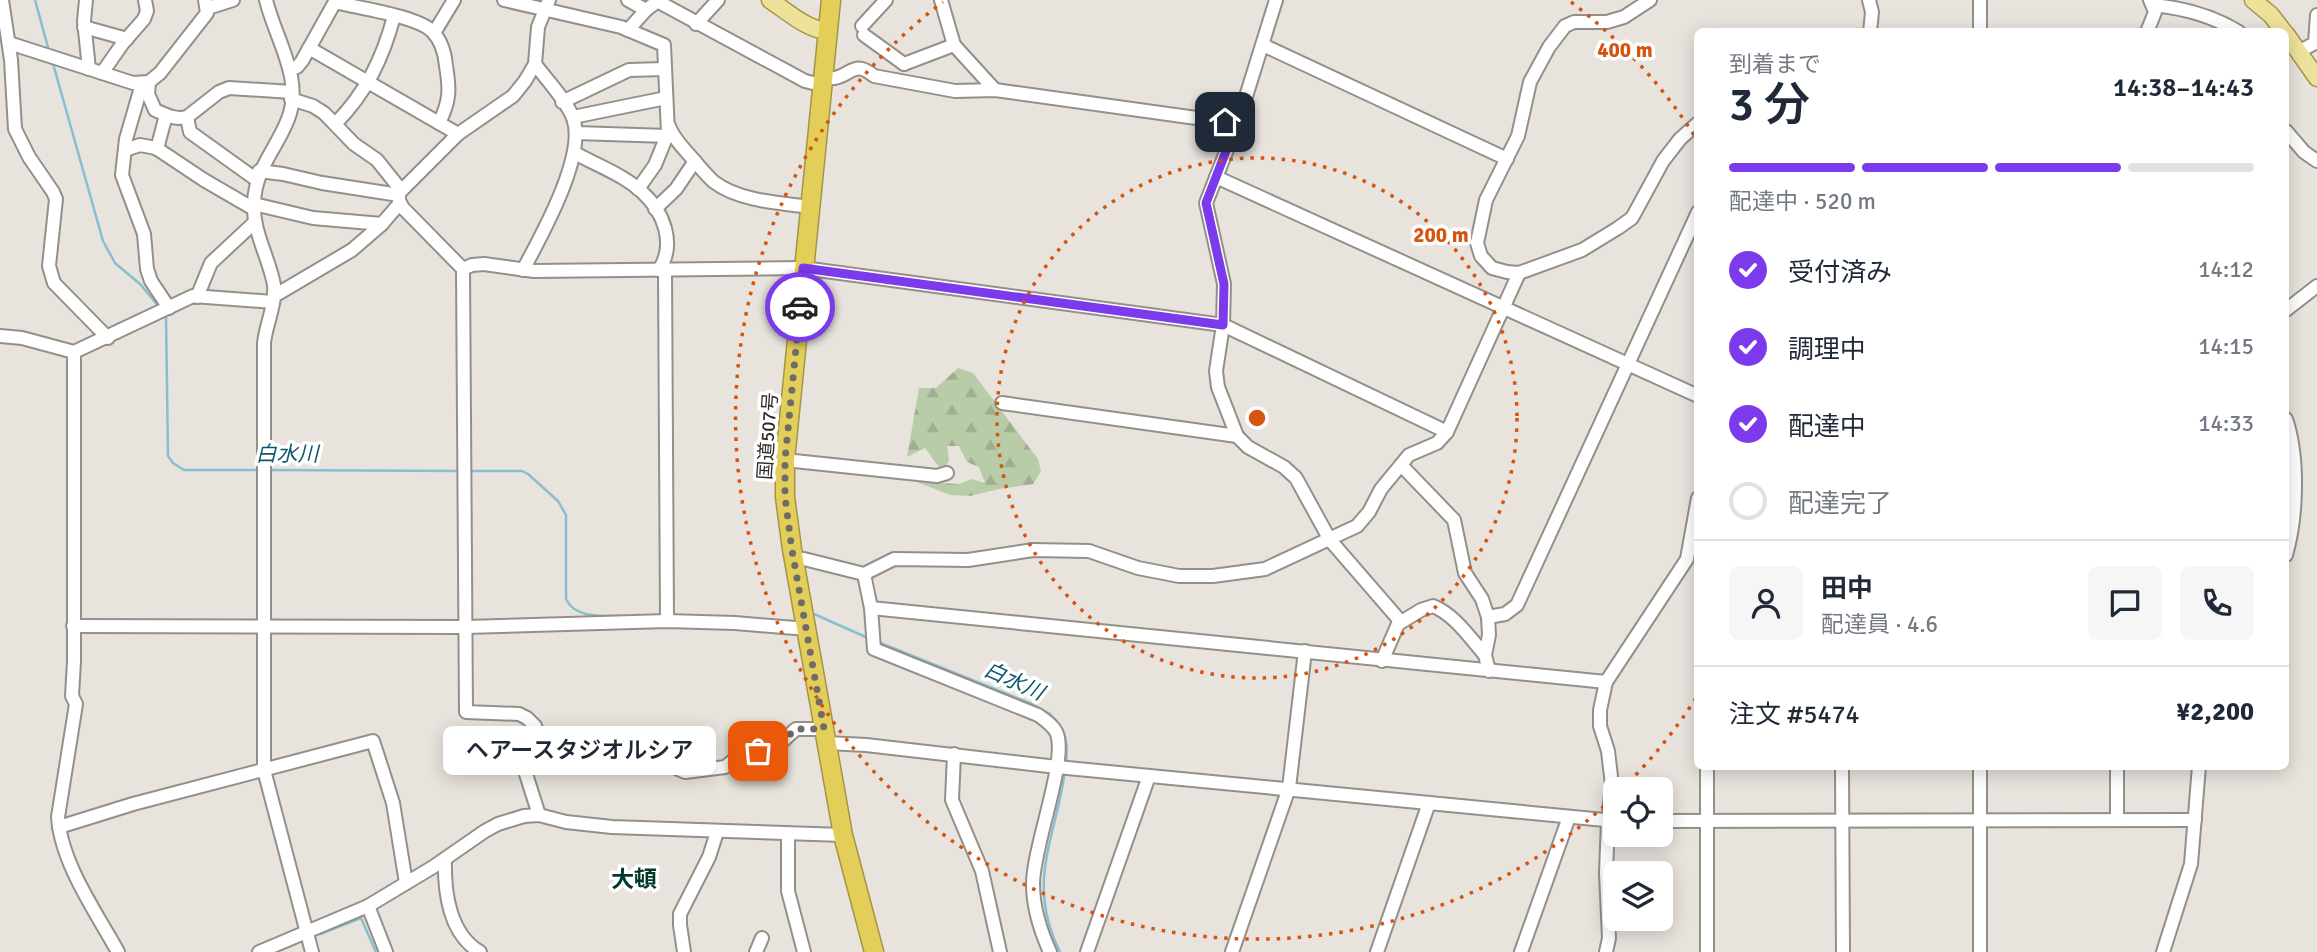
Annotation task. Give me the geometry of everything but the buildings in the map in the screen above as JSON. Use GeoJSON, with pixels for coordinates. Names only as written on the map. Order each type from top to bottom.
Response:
{"type":"FeatureCollection","features":[{"type":"Feature","properties":{"kind":"highway","name":"国道507号"},"geometry":{"type":"LineString","coordinates":[[831,0],[785,460],[785,497],[793,559],[843,835],[874,952]]}},
{"type":"Feature","properties":{"kind":"main road"},"geometry":{"type":"LineString","coordinates":[[770,0],[803,23],[826,31]]}},
{"type":"Feature","properties":{"kind":"main road"},"geometry":{"type":"LineString","coordinates":[[2253,0],[2271,15],[2280,28]]}},
{"type":"Feature","properties":{"kind":"main road"},"geometry":{"type":"LineString","coordinates":[[2289,41],[2317,78]]}},
{"type":"Feature","properties":{"kind":"street"},"geometry":{"type":"LineString","coordinates":[[2,0],[9,43],[15,129],[24,149],[55,199],[50,275],[54,283],[108,338]]}},
{"type":"Feature","properties":{"kind":"street"},"geometry":{"type":"LineString","coordinates":[[86,0],[84,27],[89,69]]}},
{"type":"Feature","properties":{"kind":"street"},"geometry":{"type":"LineString","coordinates":[[102,74],[147,15],[145,0]]}},
{"type":"Feature","properties":{"kind":"street"},"geometry":{"type":"LineString","coordinates":[[169,308],[151,281],[147,269],[144,234],[122,175],[131,118],[146,83],[160,73],[206,13],[206,4],[233,0]]}},
{"type":"Feature","properties":{"kind":"street"},"geometry":{"type":"LineString","coordinates":[[266,0],[291,69],[291,95],[288,119],[258,175],[254,211],[272,277],[274,299],[264,343],[264,770],[312,952]]}},
{"type":"Feature","properties":{"kind":"street"},"geometry":{"type":"LineString","coordinates":[[434,33],[454,0]]}},
{"type":"Feature","properties":{"kind":"street"},"geometry":{"type":"LineString","coordinates":[[504,0],[547,4],[628,30],[664,45],[670,131],[711,180],[734,193],[810,207]]}},
{"type":"Feature","properties":{"kind":"street"},"geometry":{"type":"LineString","coordinates":[[628,0],[646,10]]}},
{"type":"Feature","properties":{"kind":"street"},"geometry":{"type":"LineString","coordinates":[[628,30],[658,0],[805,81],[822,81],[837,78],[855,68],[866,69],[874,76],[955,91],[995,90],[1225,122],[1233,133]]}},
{"type":"Feature","properties":{"kind":"street"},"geometry":{"type":"LineString","coordinates":[[696,23],[718,0]]}},
{"type":"Feature","properties":{"kind":"street"},"geometry":{"type":"LineString","coordinates":[[886,0],[863,30],[904,64],[905,83]]}},
{"type":"Feature","properties":{"kind":"street"},"geometry":{"type":"LineString","coordinates":[[941,0],[954,45],[995,90]]}},
{"type":"Feature","properties":{"kind":"street"},"geometry":{"type":"LineString","coordinates":[[1276,0],[1233,133],[1206,203],[1224,284],[1223,325],[1216,371],[1218,387],[1237,436],[1248,447],[1284,467],[1296,478],[1330,540],[1401,622]]}},
{"type":"Feature","properties":{"kind":"street"},"geometry":{"type":"LineString","coordinates":[[1650,0],[1623,18],[1607,22],[1574,22],[1565,26],[1549,47],[1530,82],[1518,136],[1486,200],[1477,243],[1481,256],[1492,268],[1519,273],[1582,250],[1632,218],[1663,161],[1694,127]]}},
{"type":"Feature","properties":{"kind":"street"},"geometry":{"type":"LineString","coordinates":[[1980,0],[1980,28]]}},
{"type":"Feature","properties":{"kind":"street"},"geometry":{"type":"LineString","coordinates":[[291,69],[297,67],[335,1],[421,23],[434,33],[442,46],[449,87],[448,103],[439,123]]}},
{"type":"Feature","properties":{"kind":"street"},"geometry":{"type":"LineString","coordinates":[[2149,28],[2155,12],[2152,3],[2219,20],[2232,28]]}},
{"type":"Feature","properties":{"kind":"street"},"geometry":{"type":"LineString","coordinates":[[0,336],[23,338],[74,352],[193,296],[274,299],[352,250],[382,224],[400,196],[458,134],[513,96],[535,64],[538,27],[547,4]]}},
{"type":"Feature","properties":{"kind":"street"},"geometry":{"type":"LineString","coordinates":[[1861,28],[1870,6]]}},
{"type":"Feature","properties":{"kind":"street"},"geometry":{"type":"LineString","coordinates":[[1870,6],[1870,28]]}},
{"type":"Feature","properties":{"kind":"street"},"geometry":{"type":"LineString","coordinates":[[2289,41],[2315,43],[2317,15]]}},
{"type":"Feature","properties":{"kind":"street"},"geometry":{"type":"LineString","coordinates":[[335,124],[369,83],[394,16]]}},
{"type":"Feature","properties":{"kind":"street"},"geometry":{"type":"LineString","coordinates":[[84,27],[127,39]]}},
{"type":"Feature","properties":{"kind":"street"},"geometry":{"type":"LineString","coordinates":[[9,43],[102,74],[146,83]]}},
{"type":"Feature","properties":{"kind":"street"},"geometry":{"type":"LineString","coordinates":[[904,64],[954,45]]}},
{"type":"Feature","properties":{"kind":"street"},"geometry":{"type":"LineString","coordinates":[[1263,45],[1507,159]]}},
{"type":"Feature","properties":{"kind":"street"},"geometry":{"type":"LineString","coordinates":[[309,48],[458,134]]}},
{"type":"Feature","properties":{"kind":"street"},"geometry":{"type":"LineString","coordinates":[[523,270],[557,200],[575,153],[576,133],[573,117],[535,64]]}},
{"type":"Feature","properties":{"kind":"street"},"geometry":{"type":"LineString","coordinates":[[562,102],[629,71],[664,69]]}},
{"type":"Feature","properties":{"kind":"street"},"geometry":{"type":"LineString","coordinates":[[146,83],[150,103],[155,110],[171,118],[187,117],[219,92],[237,87],[291,95],[313,106],[354,144],[377,160],[400,196],[463,269],[466,712],[519,714],[535,726],[539,744],[527,766],[526,774],[539,815]]}},
{"type":"Feature","properties":{"kind":"street"},"geometry":{"type":"LineString","coordinates":[[573,117],[666,98]]}},
{"type":"Feature","properties":{"kind":"street"},"geometry":{"type":"LineString","coordinates":[[157,149],[166,115]]}},
{"type":"Feature","properties":{"kind":"street"},"geometry":{"type":"LineString","coordinates":[[187,117],[190,132],[258,175],[283,174],[400,196]]}},
{"type":"Feature","properties":{"kind":"street"},"geometry":{"type":"LineString","coordinates":[[638,189],[654,165],[668,136],[668,119]]}},
{"type":"Feature","properties":{"kind":"street"},"geometry":{"type":"LineString","coordinates":[[576,133],[668,136]]}},
{"type":"Feature","properties":{"kind":"street"},"geometry":{"type":"LineString","coordinates":[[2289,134],[2304,152],[2317,161]]}},
{"type":"Feature","properties":{"kind":"street"},"geometry":{"type":"LineString","coordinates":[[125,150],[140,145],[157,149],[254,211],[382,224]]}},
{"type":"Feature","properties":{"kind":"street"},"geometry":{"type":"LineString","coordinates":[[575,153],[638,189],[655,209],[663,224],[669,248],[662,270],[667,621]]}},
{"type":"Feature","properties":{"kind":"street"},"geometry":{"type":"LineString","coordinates":[[655,209],[676,188],[695,161]]}},
{"type":"Feature","properties":{"kind":"street"},"geometry":{"type":"LineString","coordinates":[[1216,177],[1694,394]]}},
{"type":"Feature","properties":{"kind":"street"},"geometry":{"type":"LineString","coordinates":[[197,297],[211,263],[254,211]]}},
{"type":"Feature","properties":{"kind":"street"},"geometry":{"type":"LineString","coordinates":[[1488,617],[1504,614],[1517,605],[1694,221]]}},
{"type":"Feature","properties":{"kind":"street"},"geometry":{"type":"LineString","coordinates":[[463,269],[484,264],[523,270],[803,268],[1223,325],[1447,432]]}},
{"type":"Feature","properties":{"kind":"street"},"geometry":{"type":"LineString","coordinates":[[793,559],[804,559],[864,574],[894,559],[968,560],[1033,550],[1088,551],[1138,568],[1179,576],[1213,576],[1265,569],[1330,540],[1363,521],[1381,489],[1409,455],[1437,443],[1447,432],[1519,273]]}},
{"type":"Feature","properties":{"kind":"street"},"geometry":{"type":"LineString","coordinates":[[2289,308],[2317,285]]}},
{"type":"Feature","properties":{"kind":"street"},"geometry":{"type":"LineString","coordinates":[[74,352],[72,696],[76,704],[58,817],[61,840],[81,886],[118,952]]}},
{"type":"Feature","properties":{"kind":"street"},"geometry":{"type":"LineString","coordinates":[[1002,403],[1237,436]]}},
{"type":"Feature","properties":{"kind":"street"},"geometry":{"type":"LineString","coordinates":[[2289,433],[2293,452],[2294,514],[2289,537]]}},
{"type":"Feature","properties":{"kind":"street"},"geometry":{"type":"LineString","coordinates":[[785,460],[937,476],[947,473]]}},
{"type":"Feature","properties":{"kind":"street"},"geometry":{"type":"LineString","coordinates":[[1401,465],[1454,520],[1465,573],[1482,599],[1488,617],[1489,635],[1485,655],[1489,671]]}},
{"type":"Feature","properties":{"kind":"street"},"geometry":{"type":"LineString","coordinates":[[1612,777],[1600,726],[1600,710],[1606,682],[1682,567],[1694,528]]}},
{"type":"Feature","properties":{"kind":"street"},"geometry":{"type":"LineString","coordinates":[[864,574],[871,608],[874,649],[1038,715],[1057,733],[1057,767],[1038,848],[1033,883],[1036,915],[1050,952]]}},
{"type":"Feature","properties":{"kind":"street"},"geometry":{"type":"LineString","coordinates":[[1382,661],[1398,624],[1428,607],[1438,608],[1462,628],[1485,655]]}},
{"type":"Feature","properties":{"kind":"street"},"geometry":{"type":"LineString","coordinates":[[871,608],[1606,682]]}},
{"type":"Feature","properties":{"kind":"street"},"geometry":{"type":"LineString","coordinates":[[73,626],[466,627],[667,621],[807,629]]}},
{"type":"Feature","properties":{"kind":"street"},"geometry":{"type":"LineString","coordinates":[[1232,952],[1289,788],[1305,651]]}},
{"type":"Feature","properties":{"kind":"street"},"geometry":{"type":"LineString","coordinates":[[674,736],[678,769],[685,772],[725,767],[739,756],[776,747],[796,729],[825,736],[1057,767],[1603,820]]}},
{"type":"Feature","properties":{"kind":"street"},"geometry":{"type":"LineString","coordinates":[[59,827],[133,804],[373,741],[393,803],[406,883]]}},
{"type":"Feature","properties":{"kind":"street"},"geometry":{"type":"LineString","coordinates":[[954,754],[952,800],[982,871],[1000,952]]}},
{"type":"Feature","properties":{"kind":"street"},"geometry":{"type":"LineString","coordinates":[[1707,770],[1707,952]]}},
{"type":"Feature","properties":{"kind":"street"},"geometry":{"type":"LineString","coordinates":[[1842,770],[1843,952]]}},
{"type":"Feature","properties":{"kind":"street"},"geometry":{"type":"LineString","coordinates":[[1980,770],[1980,952]]}},
{"type":"Feature","properties":{"kind":"street"},"geometry":{"type":"LineString","coordinates":[[2117,770],[2117,820]]}},
{"type":"Feature","properties":{"kind":"street"},"geometry":{"type":"LineString","coordinates":[[2163,952],[2190,864],[2199,770]]}},
{"type":"Feature","properties":{"kind":"street"},"geometry":{"type":"LineString","coordinates":[[1087,952],[1149,776]]}},
{"type":"Feature","properties":{"kind":"street"},"geometry":{"type":"LineString","coordinates":[[1377,952],[1429,803]]}},
{"type":"Feature","properties":{"kind":"street"},"geometry":{"type":"LineString","coordinates":[[258,952],[368,906],[498,824],[524,816],[539,815],[587,825],[843,835]]}},
{"type":"Feature","properties":{"kind":"street"},"geometry":{"type":"LineString","coordinates":[[1521,952],[1569,817]]}},
{"type":"Feature","properties":{"kind":"street"},"geometry":{"type":"LineString","coordinates":[[1673,821],[2195,820]]}},
{"type":"Feature","properties":{"kind":"street"},"geometry":{"type":"LineString","coordinates":[[684,952],[680,914],[709,857],[717,832]]}},
{"type":"Feature","properties":{"kind":"street"},"geometry":{"type":"LineString","coordinates":[[788,834],[789,891],[804,952]]}},
{"type":"Feature","properties":{"kind":"street"},"geometry":{"type":"LineString","coordinates":[[1606,952],[1609,938],[1606,873],[1608,847]]}},
{"type":"Feature","properties":{"kind":"street"},"geometry":{"type":"LineString","coordinates":[[445,859],[444,881],[451,913],[464,939],[480,952]]}},
{"type":"Feature","properties":{"kind":"street"},"geometry":{"type":"LineString","coordinates":[[368,906],[386,952]]}},
{"type":"Feature","properties":{"kind":"street"},"geometry":{"type":"LineString","coordinates":[[756,952],[762,938]]}},
{"type":"Feature","properties":{"kind":"green space"},"geometry":{"type":"Polygon","coordinates":[[[958,368],[973,373],[1038,459],[1041,471],[1033,484],[970,496],[950,495],[917,482],[960,484],[971,479],[985,483],[979,467],[967,462],[959,446],[947,446],[949,460],[943,472],[925,448],[907,457],[919,388],[936,388],[958,368]]]}},
{"type":"Feature","properties":{"kind":"waterway","name":"白水川"},"geometry":{"type":"LineString","coordinates":[[35,0],[49,51]]}},
{"type":"Feature","properties":{"kind":"waterway","name":"白水川"},"geometry":{"type":"LineString","coordinates":[[52,60],[103,241],[115,263],[140,284],[160,308]]}},
{"type":"Feature","properties":{"kind":"waterway","name":"白水川"},"geometry":{"type":"LineString","coordinates":[[164,314],[168,456],[184,470],[261,470]]}},
{"type":"Feature","properties":{"kind":"waterway","name":"白水川"},"geometry":{"type":"LineString","coordinates":[[267,470],[460,471]]}},
{"type":"Feature","properties":{"kind":"waterway","name":"白水川"},"geometry":{"type":"LineString","coordinates":[[467,471],[522,471],[528,474],[558,501],[566,515],[566,599],[571,606],[585,614],[630,616]]}},
{"type":"Feature","properties":{"kind":"waterway","name":"白水川"},"geometry":{"type":"LineString","coordinates":[[814,614],[868,638]]}},
{"type":"Feature","properties":{"kind":"waterway","name":"白水川"},"geometry":{"type":"LineString","coordinates":[[784,621],[792,621]]}},
{"type":"Feature","properties":{"kind":"waterway","name":"白水川"},"geometry":{"type":"LineString","coordinates":[[878,642],[1032,704],[1050,714],[1056,721]]}},
{"type":"Feature","properties":{"kind":"waterway","name":"白水川"},"geometry":{"type":"LineString","coordinates":[[1060,727],[1066,740],[1066,764]]}},
{"type":"Feature","properties":{"kind":"waterway","name":"白水川"},"geometry":{"type":"LineString","coordinates":[[1060,952],[1050,927],[1044,882],[1065,770]]}},
{"type":"Feature","properties":{"kind":"waterway"},"geometry":{"type":"LineString","coordinates":[[320,934],[361,918],[376,952]]}},
{"type":"Feature","properties":{"kind":"way so far"},"geometry":{"type":"LineString","coordinates":[[758,751],[776,747],[796,729],[824,729],[792,550],[784,483],[800,307]]}},
{"type":"Feature","properties":{"kind":"place","name":"ヘアースタジオルシア"},"geometry":{"type":"Point","coordinates":[758,751]}},
{"type":"Feature","properties":{"kind":"district","name":"大頓"},"geometry":{"type":"Point","coordinates":[634,879]}},
{"type":"Feature","properties":{"kind":"route"},"geometry":{"type":"LineString","coordinates":[[800,307],[803,268],[1223,325],[1224,284],[1206,203],[1233,133],[1225,122]]}}]}
